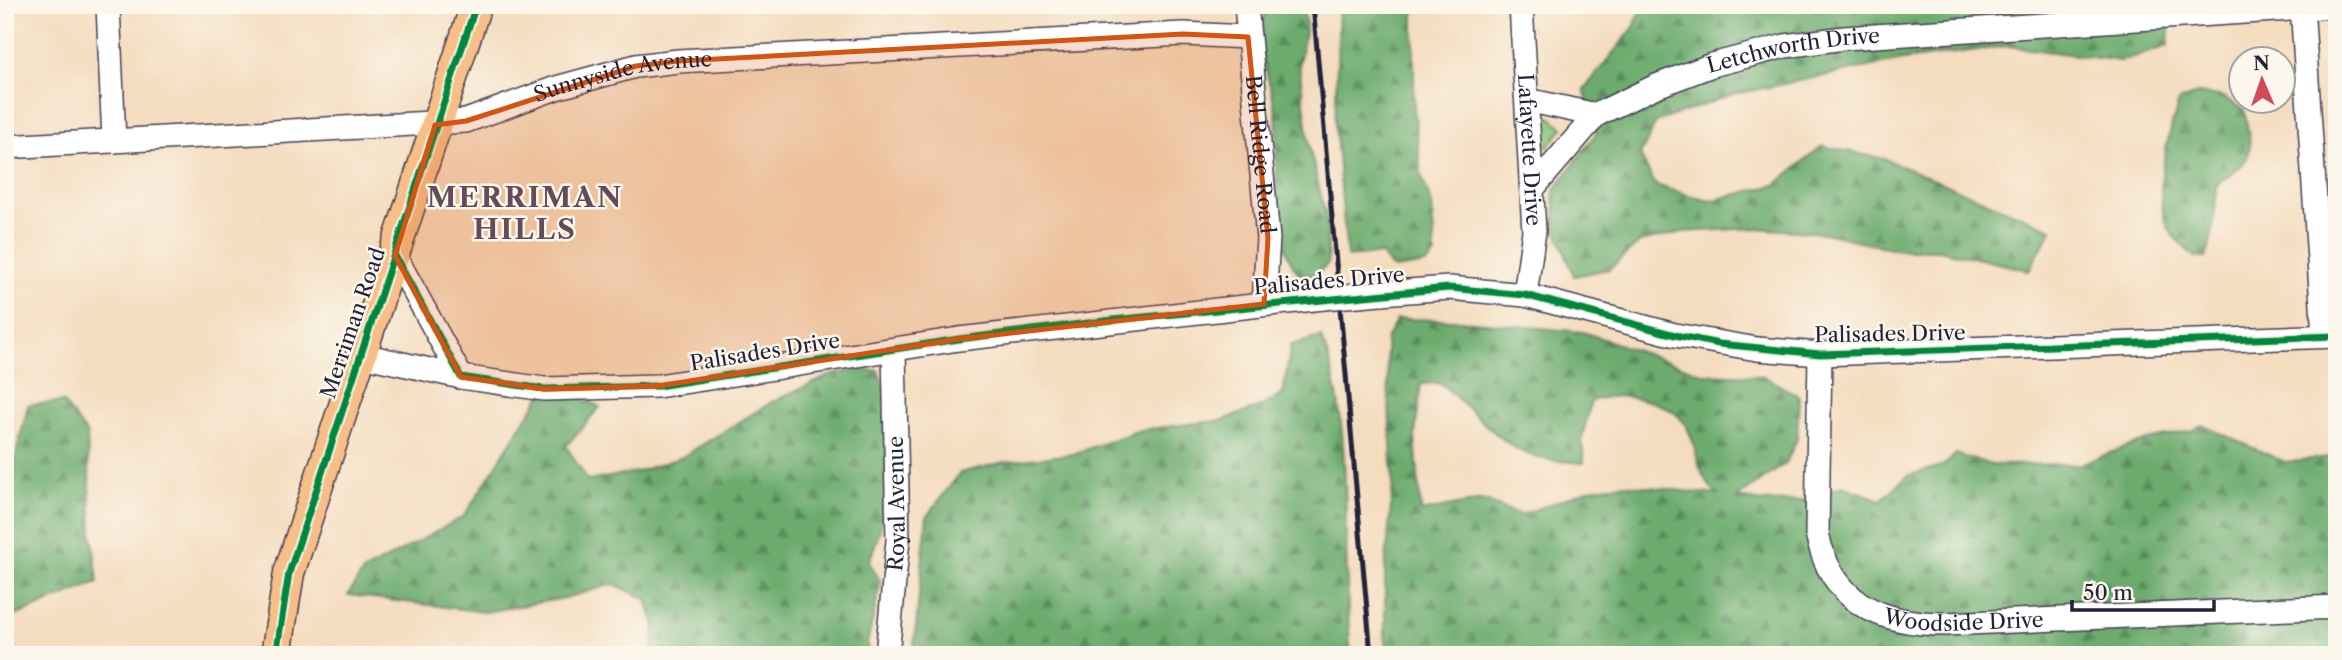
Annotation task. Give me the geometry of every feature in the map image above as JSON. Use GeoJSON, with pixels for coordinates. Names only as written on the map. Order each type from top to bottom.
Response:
{"type":"FeatureCollection","features":[{"type":"Feature","properties":{"kind":"main road","name":"Merriman Road"},"geometry":{"type":"LineString","coordinates":[[276,655],[289,573],[475,5]]}},
{"type":"Feature","properties":{"kind":"street"},"geometry":{"type":"LineString","coordinates":[[108,5],[114,141]]}},
{"type":"Feature","properties":{"kind":"street","name":"Bell Ridge Road"},"geometry":{"type":"LineString","coordinates":[[1246,5],[1268,238],[1264,304]]}},
{"type":"Feature","properties":{"kind":"street","name":"Lafayette Drive"},"geometry":{"type":"LineString","coordinates":[[1521,5],[1534,187],[1534,232],[1525,295]]}},
{"type":"Feature","properties":{"kind":"street"},"geometry":{"type":"LineString","coordinates":[[2302,6],[2331,336]]}},
{"type":"Feature","properties":{"kind":"street","name":"Letchworth Drive"},"geometry":{"type":"LineString","coordinates":[[1534,187],[1596,114],[1654,87],[1712,65],[1785,46],[1873,35],[2302,6],[2337,6]]}},
{"type":"Feature","properties":{"kind":"street","name":"Sunnyside Avenue"},"geometry":{"type":"LineString","coordinates":[[5,147],[435,125],[475,118],[556,88],[636,66],[678,61],[1183,34],[1248,37]]}},
{"type":"Feature","properties":{"kind":"street"},"geometry":{"type":"LineString","coordinates":[[1527,100],[1596,114]]}},
{"type":"Feature","properties":{"kind":"street"},"geometry":{"type":"LineString","coordinates":[[395,256],[461,377]]}},
{"type":"Feature","properties":{"kind":"street","name":"Palisades Drive"},"geometry":{"type":"LineString","coordinates":[[362,355],[461,377],[544,389],[658,386],[1112,320],[1449,288],[1525,295],[1675,335],[1757,349],[1820,354],[2331,336]]}},
{"type":"Feature","properties":{"kind":"street","name":"Royal Avenue"},"geometry":{"type":"LineString","coordinates":[[887,655],[898,540],[894,350]]}},
{"type":"Feature","properties":{"kind":"street","name":"Woodside Drive"},"geometry":{"type":"LineString","coordinates":[[1820,354],[1817,533],[1823,555],[1834,576],[1845,591],[1872,611],[1902,622],[1946,624],[2337,607]]}},
{"type":"Feature","properties":{"kind":"highlighted area"},"geometry":{"type":"Polygon","coordinates":[[[1183,34],[1248,37],[1268,238],[1264,304],[959,339],[658,386],[544,389],[461,377],[395,256],[435,125],[466,121],[636,66],[678,61],[1183,34]]]}},
{"type":"Feature","properties":{"kind":"green space"},"geometry":{"type":"Polygon","coordinates":[[[1267,5],[1303,5],[1306,26],[1299,64],[1310,150],[1327,220],[1328,263],[1315,276],[1299,274],[1282,239],[1278,219],[1276,116],[1260,42],[1267,5]]]}},
{"type":"Feature","properties":{"kind":"green space"},"geometry":{"type":"Polygon","coordinates":[[[1339,5],[1414,5],[1414,107],[1421,175],[1432,205],[1435,255],[1426,264],[1394,269],[1380,254],[1347,257],[1335,125],[1339,5]]]}},
{"type":"Feature","properties":{"kind":"green space"},"geometry":{"type":"Polygon","coordinates":[[[1643,5],[2171,5],[2168,46],[2121,61],[2007,46],[1903,60],[1734,94],[1656,122],[1640,155],[1655,185],[1709,201],[1775,185],[1822,146],[1885,159],[2052,229],[2029,270],[1939,250],[1899,250],[1824,233],[1754,228],[1683,232],[1640,242],[1609,269],[1574,276],[1556,229],[1554,191],[1597,132],[1584,89],[1634,27],[1643,5]]]}},
{"type":"Feature","properties":{"kind":"green space"},"geometry":{"type":"Polygon","coordinates":[[[2197,94],[2221,96],[2226,99],[2226,116],[2245,116],[2249,135],[2250,145],[2246,160],[2218,183],[2213,230],[2206,258],[2195,257],[2174,237],[2165,220],[2162,204],[2163,168],[2179,101],[2197,94]]]}},
{"type":"Feature","properties":{"kind":"green space"},"geometry":{"type":"Polygon","coordinates":[[[1543,116],[1551,117],[1563,128],[1548,147],[1544,143],[1543,116]]]}},
{"type":"Feature","properties":{"kind":"green space"},"geometry":{"type":"Polygon","coordinates":[[[1397,319],[1452,320],[1583,332],[1704,374],[1763,376],[1799,396],[1797,439],[1786,463],[1737,498],[1764,502],[1800,501],[1843,486],[1881,500],[1908,476],[1944,465],[1956,454],[1992,465],[2080,464],[2147,440],[2191,431],[2202,425],[2285,462],[2337,456],[2337,655],[1385,655],[1385,572],[1393,484],[1386,340],[1397,319]],[[1440,383],[1421,384],[1415,436],[1421,512],[1482,500],[1521,515],[1590,489],[1623,484],[1718,495],[1700,469],[1688,428],[1665,407],[1623,397],[1591,401],[1582,439],[1584,463],[1554,461],[1515,448],[1440,383]]]}},
{"type":"Feature","properties":{"kind":"green space"},"geometry":{"type":"Polygon","coordinates":[[[1321,337],[1332,371],[1343,450],[1351,655],[913,655],[927,516],[960,473],[1004,462],[1073,454],[1140,430],[1223,420],[1260,407],[1283,394],[1291,345],[1321,337]]]}},
{"type":"Feature","properties":{"kind":"green space"},"geometry":{"type":"Polygon","coordinates":[[[856,370],[878,370],[889,401],[885,496],[880,531],[869,562],[881,582],[867,644],[868,655],[652,655],[655,626],[647,599],[614,584],[565,598],[485,612],[348,595],[363,572],[464,516],[541,395],[566,389],[600,407],[566,446],[588,481],[637,472],[682,457],[772,402],[831,375],[856,370]]]}},
{"type":"Feature","properties":{"kind":"green space"},"geometry":{"type":"Polygon","coordinates":[[[63,402],[87,434],[92,534],[98,582],[10,618],[5,655],[5,501],[28,405],[63,402]]]}},
{"type":"Feature","properties":{"kind":"railway"},"geometry":{"type":"LineString","coordinates":[[1313,5],[1371,655]]}},
{"type":"Feature","properties":{"kind":"cycle path"},"geometry":{"type":"LineString","coordinates":[[276,655],[289,573],[476,5]]}},
{"type":"Feature","properties":{"kind":"cycle path"},"geometry":{"type":"LineString","coordinates":[[395,256],[461,377],[544,389],[658,386],[959,339],[1112,320],[1449,288],[1525,295],[1719,344],[1820,354],[2337,336]]}},
{"type":"Feature","properties":{"kind":"district","name":"MERRIMAN HILLS"},"geometry":{"type":"Point","coordinates":[525,213]}}]}
